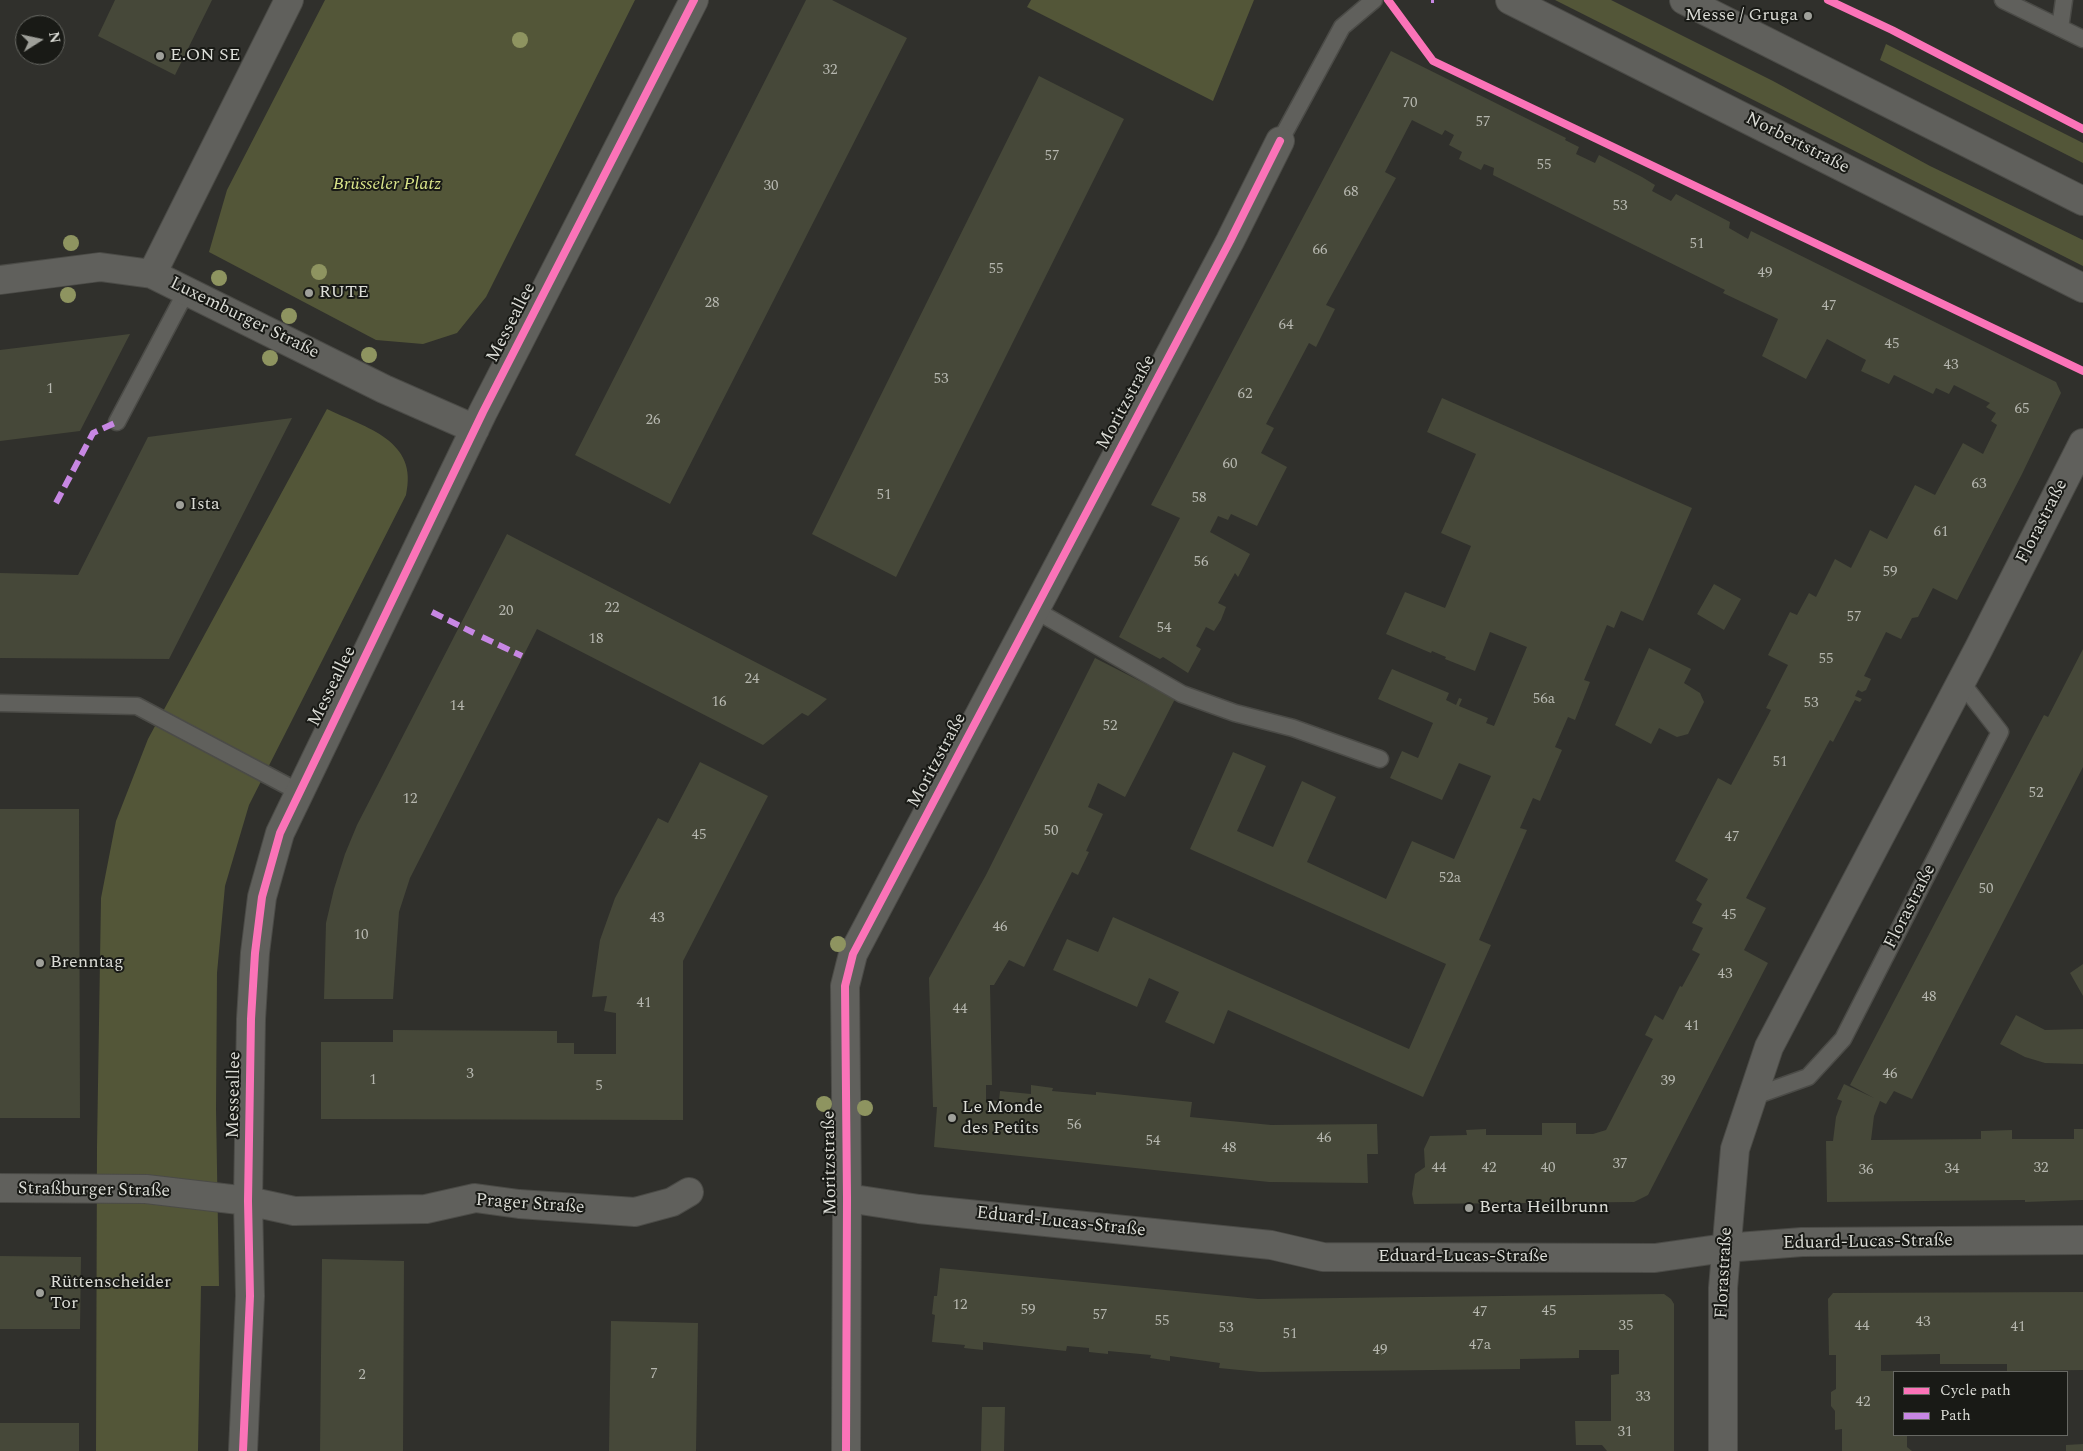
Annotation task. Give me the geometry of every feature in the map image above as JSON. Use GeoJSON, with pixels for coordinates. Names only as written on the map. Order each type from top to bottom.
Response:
{"type":"FeatureCollection","features":[{"type":"Feature","properties":{"kind":"street"},"geometry":{"type":"LineString","coordinates":[[152,274],[289,0]]}},
{"type":"Feature","properties":{"kind":"street","name":"Messeallee"},"geometry":{"type":"LineString","coordinates":[[243,1451],[250,1296],[248,1201],[251,1019],[255,953],[262,897],[280,833],[475,429],[694,0]]}},
{"type":"Feature","properties":{"kind":"street","name":"Norbertstraße"},"geometry":{"type":"LineString","coordinates":[[1510,0],[2083,288]]}},
{"type":"Feature","properties":{"kind":"street"},"geometry":{"type":"LineString","coordinates":[[1684,0],[2083,201]]}},
{"type":"Feature","properties":{"kind":"street","name":"Moritzstraße"},"geometry":{"type":"LineString","coordinates":[[846,1451],[847,1198],[844,986],[853,954],[1230,241],[1280,141]]}},
{"type":"Feature","properties":{"kind":"street","name":"Luxemburger Straße"},"geometry":{"type":"LineString","coordinates":[[0,280],[100,267],[152,274],[384,389],[475,429]]}},
{"type":"Feature","properties":{"kind":"street","name":"Florastraße"},"geometry":{"type":"LineString","coordinates":[[1723,1451],[1723,1288],[1735,1149],[1768,1047],[1961,682],[2083,442]]}},
{"type":"Feature","properties":{"kind":"street","name":"Straßburger Straße"},"geometry":{"type":"LineString","coordinates":[[0,1188],[146,1189],[248,1201]]}},
{"type":"Feature","properties":{"kind":"street","name":"Prager Straße"},"geometry":{"type":"LineString","coordinates":[[248,1201],[294,1211],[426,1209],[475,1198],[519,1204],[635,1212],[672,1202],[689,1192]]}},
{"type":"Feature","properties":{"kind":"street","name":"Eduard-Lucas-Straße"},"geometry":{"type":"LineString","coordinates":[[847,1198],[918,1209],[1271,1245],[1323,1258],[1655,1258],[1725,1248],[1802,1242],[2083,1240]]}},
{"type":"Feature","properties":{"kind":"lane","name":"Moritzstraße"},"geometry":{"type":"LineString","coordinates":[[1280,141],[1342,27],[1374,0]]}},
{"type":"Feature","properties":{"kind":"lane"},"geometry":{"type":"LineString","coordinates":[[2004,0],[2083,39]]}},
{"type":"Feature","properties":{"kind":"lane"},"geometry":{"type":"LineString","coordinates":[[2060,28],[2064,0]]}},
{"type":"Feature","properties":{"kind":"lane"},"geometry":{"type":"LineString","coordinates":[[117,422],[187,290]]}},
{"type":"Feature","properties":{"kind":"lane"},"geometry":{"type":"LineString","coordinates":[[1035,610],[1182,694],[1235,713],[1293,728],[1380,759]]}},
{"type":"Feature","properties":{"kind":"lane","name":"Florastraße"},"geometry":{"type":"LineString","coordinates":[[1752,1097],[1808,1076],[1843,1039],[2000,732],[1961,682]]}},
{"type":"Feature","properties":{"kind":"lane"},"geometry":{"type":"LineString","coordinates":[[0,703],[137,706],[299,792]]}},
{"type":"Feature","properties":{"kind":"green space","name":"Brüsseler Platz"},"geometry":{"type":"Polygon","coordinates":[[[325,0],[635,0],[486,297],[457,333],[423,344],[376,340],[209,252],[227,190],[325,0]]]}},
{"type":"Feature","properties":{"kind":"green space"},"geometry":{"type":"Polygon","coordinates":[[[1031,0],[1254,0],[1213,101],[1027,7],[1031,0]]]}},
{"type":"Feature","properties":{"kind":"green space"},"geometry":{"type":"Polygon","coordinates":[[[1555,0],[1611,0],[1773,81],[1930,166],[2083,240],[2083,266],[1555,0]]]}},
{"type":"Feature","properties":{"kind":"green space"},"geometry":{"type":"Polygon","coordinates":[[[1886,44],[2083,143],[2083,163],[1880,60],[1886,44]]]}},
{"type":"Feature","properties":{"kind":"green space"},"geometry":{"type":"Polygon","coordinates":[[[327,409],[373,430],[386,438],[397,449],[405,461],[408,476],[406,495],[249,805],[225,886],[217,973],[216,1109],[219,1286],[201,1286],[198,1451],[96,1451],[97,1147],[101,898],[116,821],[148,739],[327,409]]]}},
{"type":"Feature","properties":{"kind":"building","name":"E.ON SE"},"geometry":{"type":"Polygon","coordinates":[[[115,0],[212,0],[175,75],[98,36],[115,0]]]}},
{"type":"Feature","properties":{"kind":"building"},"geometry":{"type":"Polygon","coordinates":[[[806,0],[832,0],[907,38],[670,504],[575,455],[806,0]]]}},
{"type":"Feature","properties":{"kind":"building"},"geometry":{"type":"Polygon","coordinates":[[[1391,51],[1566,138],[1565,140],[1579,147],[1576,154],[1595,163],[1599,155],[1655,185],[1652,191],[1671,201],[1676,194],[1730,222],[1729,228],[1748,239],[1751,231],[2056,382],[2061,393],[2022,474],[1957,600],[1933,588],[1918,617],[1912,618],[1901,639],[1886,632],[1864,676],[1871,679],[1866,690],[1862,692],[1858,690],[1855,696],[1862,699],[1860,702],[1855,700],[1833,742],[1830,740],[1746,898],[1766,908],[1744,950],[1768,963],[1648,1195],[1634,1202],[1414,1204],[1412,1194],[1415,1174],[1425,1167],[1424,1149],[1430,1136],[1467,1135],[1466,1130],[1486,1129],[1486,1135],[1542,1135],[1542,1123],[1576,1123],[1576,1134],[1593,1134],[1606,1130],[1653,1039],[1645,1035],[1655,1015],[1663,1020],[1680,986],[1682,987],[1700,954],[1692,950],[1703,928],[1692,923],[1702,904],[1696,900],[1708,879],[1675,861],[1718,778],[1731,785],[1771,710],[1766,708],[1788,665],[1768,655],[1790,612],[1797,615],[1809,593],[1816,597],[1835,559],[1851,568],[1870,530],[1887,539],[1915,485],[1935,495],[1963,443],[1983,454],[1997,425],[1991,421],[1996,413],[1986,407],[1990,403],[1954,385],[1949,394],[1936,388],[1933,394],[1894,375],[1889,384],[1861,371],[1866,360],[1827,339],[1806,379],[1762,356],[1778,319],[1723,293],[1725,290],[1493,175],[1494,168],[1484,164],[1481,170],[1459,159],[1462,152],[1449,145],[1454,135],[1445,130],[1442,135],[1412,120],[1385,172],[1396,178],[1326,305],[1335,309],[1316,347],[1309,343],[1266,424],[1274,428],[1261,453],[1287,467],[1257,526],[1231,514],[1228,520],[1218,516],[1210,532],[1250,554],[1238,577],[1235,573],[1218,603],[1226,607],[1221,620],[1214,631],[1206,627],[1196,646],[1201,649],[1188,673],[1163,657],[1160,659],[1119,637],[1180,518],[1151,505],[1391,51]]]}},
{"type":"Feature","properties":{"kind":"building"},"geometry":{"type":"Polygon","coordinates":[[[1039,76],[1124,119],[896,577],[812,534],[1039,76]]]}},
{"type":"Feature","properties":{"kind":"building"},"geometry":{"type":"Polygon","coordinates":[[[130,334],[80,431],[0,441],[0,350],[130,334]]]}},
{"type":"Feature","properties":{"kind":"building"},"geometry":{"type":"Polygon","coordinates":[[[1442,398],[1692,508],[1643,621],[1621,611],[1614,628],[1607,625],[1584,680],[1590,682],[1575,720],[1568,717],[1555,747],[1562,750],[1540,801],[1533,798],[1520,828],[1527,830],[1479,940],[1491,945],[1423,1097],[1228,1010],[1214,1044],[1165,1022],[1179,992],[1149,978],[1137,1007],[1053,970],[1067,939],[1098,952],[1113,917],[1409,1049],[1446,964],[1190,849],[1233,752],[1266,766],[1237,831],[1273,847],[1302,781],[1336,797],[1307,862],[1386,899],[1412,841],[1454,859],[1491,776],[1459,763],[1442,800],[1390,778],[1402,751],[1418,758],[1433,723],[1378,699],[1392,669],[1449,693],[1446,700],[1456,705],[1459,698],[1462,699],[1459,706],[1488,718],[1486,723],[1494,726],[1527,647],[1490,632],[1475,671],[1445,659],[1446,657],[1432,651],[1431,653],[1386,634],[1405,592],[1445,608],[1471,546],[1441,533],[1476,454],[1427,432],[1442,398]]]}},
{"type":"Feature","properties":{"kind":"building","name":"Ista"},"geometry":{"type":"Polygon","coordinates":[[[292,418],[169,659],[0,658],[0,573],[78,575],[148,437],[292,418]]]}},
{"type":"Feature","properties":{"kind":"building"},"geometry":{"type":"Polygon","coordinates":[[[507,534],[827,699],[808,716],[802,713],[763,745],[537,629],[410,878],[399,912],[393,999],[324,999],[326,923],[345,854],[357,825],[507,534]]]}},
{"type":"Feature","properties":{"kind":"building"},"geometry":{"type":"Polygon","coordinates":[[[1714,584],[1741,599],[1724,630],[1697,614],[1714,584]]]}},
{"type":"Feature","properties":{"kind":"building"},"geometry":{"type":"Polygon","coordinates":[[[1649,648],[1691,669],[1684,683],[1700,693],[1704,702],[1688,734],[1677,737],[1659,728],[1651,744],[1615,725],[1649,648]]]}},
{"type":"Feature","properties":{"kind":"building"},"geometry":{"type":"Polygon","coordinates":[[[2083,649],[2083,767],[1912,1099],[1894,1091],[1886,1104],[1880,1101],[1874,1116],[1871,1140],[1981,1139],[1981,1131],[2012,1130],[2012,1139],[2074,1139],[2074,1129],[2083,1129],[2083,1200],[2025,1202],[2025,1200],[1827,1202],[1826,1141],[1833,1141],[1836,1117],[1842,1101],[1837,1099],[1844,1084],[1874,1098],[1850,1085],[2044,715],[2048,717],[2083,649]]]}},
{"type":"Feature","properties":{"kind":"building"},"geometry":{"type":"Polygon","coordinates":[[[1095,658],[1175,699],[1125,797],[1098,783],[1088,807],[1103,814],[1086,851],[1089,852],[1078,875],[1072,872],[1024,967],[1009,960],[994,985],[990,985],[992,1085],[986,1085],[986,1100],[999,1101],[1000,1091],[1031,1094],[1031,1085],[1053,1088],[1052,1091],[1096,1095],[1096,1092],[1192,1102],[1190,1117],[1271,1125],[1377,1124],[1378,1154],[1367,1154],[1368,1183],[1269,1182],[934,1147],[937,1107],[933,1107],[929,978],[986,875],[1095,658]]]}},
{"type":"Feature","properties":{"kind":"building"},"geometry":{"type":"Polygon","coordinates":[[[700,762],[768,796],[683,961],[683,1120],[321,1119],[321,1042],[393,1042],[393,1030],[557,1031],[557,1043],[574,1043],[574,1054],[616,1054],[616,1013],[604,1011],[607,996],[592,997],[600,940],[615,898],[658,818],[668,823],[700,762]]]}},
{"type":"Feature","properties":{"kind":"building","name":"Brenntag"},"geometry":{"type":"Polygon","coordinates":[[[0,809],[79,809],[80,1118],[0,1118],[0,809]]]}},
{"type":"Feature","properties":{"kind":"building"},"geometry":{"type":"Polygon","coordinates":[[[2083,964],[2083,996],[2070,973],[2083,964]]]}},
{"type":"Feature","properties":{"kind":"building"},"geometry":{"type":"Polygon","coordinates":[[[2016,1015],[2045,1030],[2083,1029],[2083,1064],[2045,1063],[2025,1057],[2000,1044],[2016,1015]]]}},
{"type":"Feature","properties":{"kind":"building","name":"Rüttenscheider Tor"},"geometry":{"type":"Polygon","coordinates":[[[0,1256],[81,1257],[80,1329],[0,1329],[0,1256]]]}},
{"type":"Feature","properties":{"kind":"building"},"geometry":{"type":"Polygon","coordinates":[[[322,1259],[404,1261],[403,1451],[320,1451],[322,1259]]]}},
{"type":"Feature","properties":{"kind":"building"},"geometry":{"type":"Polygon","coordinates":[[[940,1268],[1258,1299],[1664,1294],[1674,1304],[1674,1451],[1607,1451],[1602,1445],[1576,1445],[1575,1421],[1611,1421],[1611,1375],[1619,1374],[1619,1350],[1579,1350],[1579,1358],[1520,1359],[1520,1369],[1260,1372],[1219,1368],[1220,1363],[1170,1356],[1170,1361],[1150,1358],[1151,1355],[1108,1351],[1108,1354],[1089,1352],[1089,1348],[1067,1346],[1066,1351],[983,1342],[983,1350],[964,1348],[965,1345],[932,1342],[935,1315],[932,1314],[934,1296],[937,1296],[940,1268]]]}},
{"type":"Feature","properties":{"kind":"building"},"geometry":{"type":"Polygon","coordinates":[[[2083,1292],[2083,1370],[2007,1371],[2007,1364],[1940,1364],[1940,1354],[1881,1355],[1881,1371],[1893,1371],[1893,1436],[1907,1436],[1907,1447],[1912,1451],[1842,1451],[1842,1429],[1835,1430],[1835,1411],[1831,1406],[1831,1392],[1836,1389],[1836,1355],[1829,1355],[1828,1299],[1833,1293],[2083,1292]]]}},
{"type":"Feature","properties":{"kind":"building"},"geometry":{"type":"Polygon","coordinates":[[[611,1321],[698,1323],[696,1451],[609,1451],[611,1321]]]}},
{"type":"Feature","properties":{"kind":"building"},"geometry":{"type":"Polygon","coordinates":[[[982,1407],[1005,1407],[1004,1451],[981,1451],[982,1407]]]}},
{"type":"Feature","properties":{"kind":"building"},"geometry":{"type":"Polygon","coordinates":[[[0,1423],[79,1423],[79,1451],[0,1451],[0,1423]]]}},
{"type":"Feature","properties":{"kind":"building"},"geometry":{"type":"Polygon","coordinates":[[[2083,1444],[2083,1451],[2066,1451],[2066,1445],[2083,1444]]]}},
{"type":"Feature","properties":{"kind":"marked path"},"geometry":{"type":"LineString","coordinates":[[56,503],[93,433],[117,422]]}},
{"type":"Feature","properties":{"kind":"marked path"},"geometry":{"type":"LineString","coordinates":[[432,612],[474,633]]}},
{"type":"Feature","properties":{"kind":"marked path"},"geometry":{"type":"LineString","coordinates":[[482,637],[522,656]]}},
{"type":"Feature","properties":{"kind":"cycle path"},"geometry":{"type":"LineString","coordinates":[[243,1451],[250,1296],[248,1201],[251,1019],[255,953],[262,897],[280,833],[483,412],[694,0]]}},
{"type":"Feature","properties":{"kind":"cycle path"},"geometry":{"type":"LineString","coordinates":[[1388,0],[1433,61],[2083,371]]}},
{"type":"Feature","properties":{"kind":"cycle path"},"geometry":{"type":"LineString","coordinates":[[1828,0],[1892,30],[2083,129]]}},
{"type":"Feature","properties":{"kind":"cycle path"},"geometry":{"type":"LineString","coordinates":[[846,1451],[847,1198],[845,986],[853,954],[1230,241],[1280,141]]}},
{"type":"Feature","properties":{"kind":"place","name":"Messe / Gruga"},"geometry":{"type":"Point","coordinates":[1808,16]}},
{"type":"Feature","properties":{"kind":"place","name":"E.ON SE"},"geometry":{"type":"Point","coordinates":[160,56]}},
{"type":"Feature","properties":{"kind":"place","name":"RUTE"},"geometry":{"type":"Point","coordinates":[309,293]}},
{"type":"Feature","properties":{"kind":"place","name":"Ista"},"geometry":{"type":"Point","coordinates":[180,505]}},
{"type":"Feature","properties":{"kind":"place","name":"Brenntag"},"geometry":{"type":"Point","coordinates":[40,963]}},
{"type":"Feature","properties":{"kind":"place","name":"Le Monde des Petits"},"geometry":{"type":"Point","coordinates":[952,1118]}},
{"type":"Feature","properties":{"kind":"place","name":"Berta Heilbrunn"},"geometry":{"type":"Point","coordinates":[1469,1208]}},
{"type":"Feature","properties":{"kind":"place","name":"Rüttenscheider Tor"},"geometry":{"type":"Point","coordinates":[40,1293]}}]}
